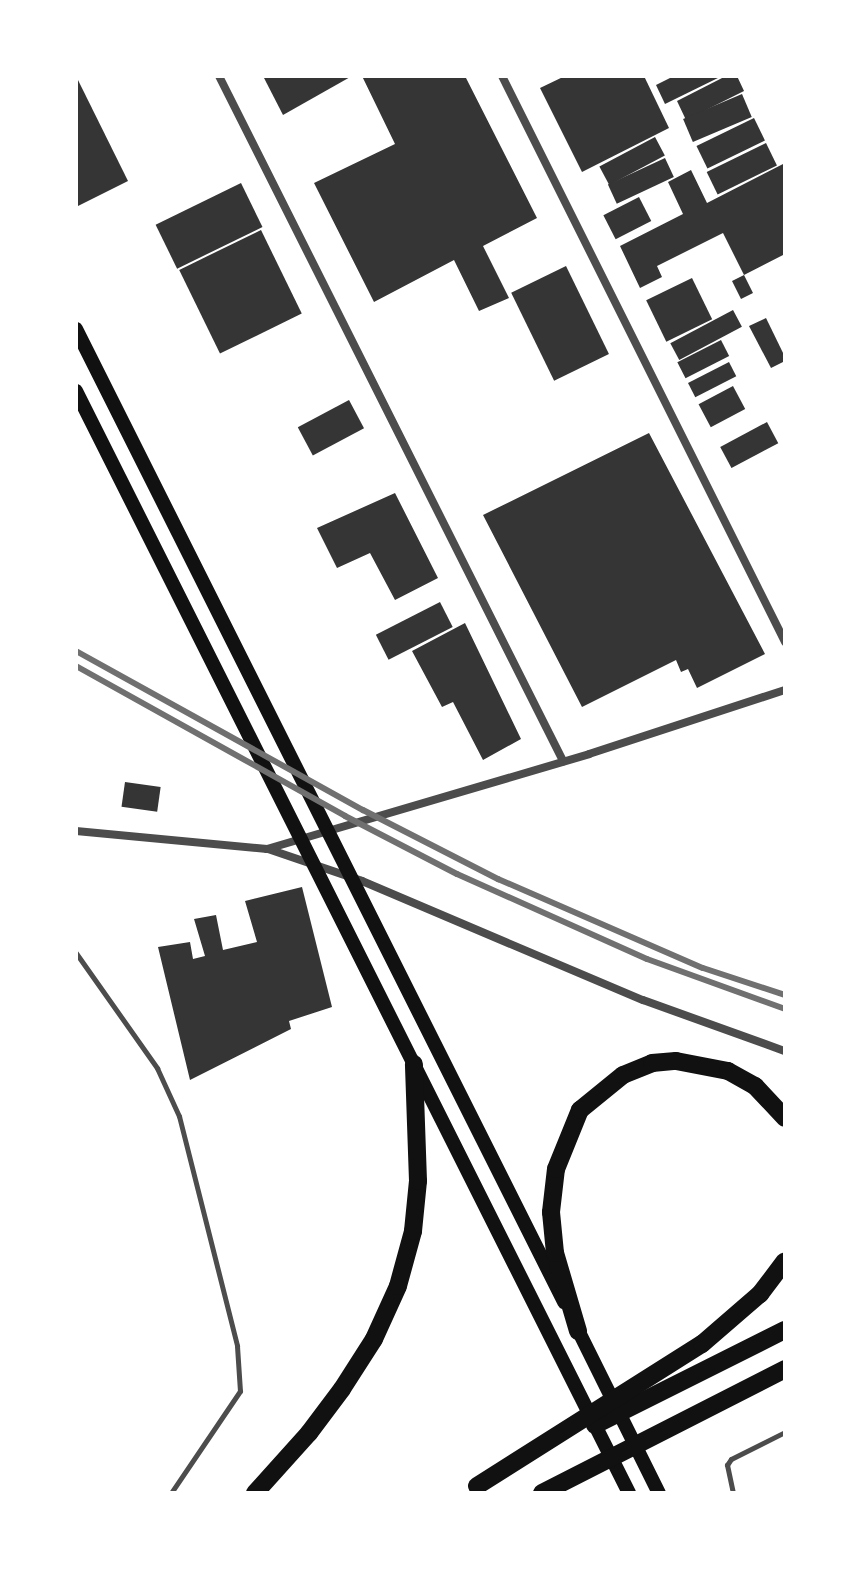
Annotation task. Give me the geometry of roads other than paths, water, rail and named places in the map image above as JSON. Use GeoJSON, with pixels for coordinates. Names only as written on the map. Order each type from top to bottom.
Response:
{"type":"FeatureCollection","features":[{"type":"Feature","properties":{"kind":"highway"},"geometry":{"type":"LineString","coordinates":[[578,1331],[555,1253],[551,1212],[556,1169],[580,1110],[623,1075],[652,1063],[676,1061],[728,1071],[755,1086],[785,1118]]}},
{"type":"Feature","properties":{"kind":"highway"},"geometry":{"type":"LineString","coordinates":[[255,1493],[334,1400],[374,1339],[407,1259],[418,1181],[414,1064]]}},
{"type":"Feature","properties":{"kind":"highway"},"geometry":{"type":"LineString","coordinates":[[471,1490],[702,1344],[760,1294],[785,1261]]}},
{"type":"Feature","properties":{"kind":"highway"},"geometry":{"type":"LineString","coordinates":[[471,1490],[785,1330]]}},
{"type":"Feature","properties":{"kind":"highway"},"geometry":{"type":"LineString","coordinates":[[542,1493],[785,1369]]}},
{"type":"Feature","properties":{"kind":"main road"},"geometry":{"type":"LineString","coordinates":[[76,329],[659,1493]]}},
{"type":"Feature","properties":{"kind":"main road"},"geometry":{"type":"LineString","coordinates":[[76,391],[629,1493]]}},
{"type":"Feature","properties":{"kind":"street"},"geometry":{"type":"LineString","coordinates":[[219,76],[563,761]]}},
{"type":"Feature","properties":{"kind":"street"},"geometry":{"type":"LineString","coordinates":[[502,76],[785,642]]}},
{"type":"Feature","properties":{"kind":"street"},"geometry":{"type":"LineString","coordinates":[[267,849],[563,761],[785,690]]}},
{"type":"Feature","properties":{"kind":"street"},"geometry":{"type":"LineString","coordinates":[[76,831],[267,849],[362,881],[643,1000],[785,1051]]}},
{"type":"Feature","properties":{"kind":"lane"},"geometry":{"type":"LineString","coordinates":[[76,953],[157,1068],[179,1116],[237,1346],[240,1391],[171,1493]]}},
{"type":"Feature","properties":{"kind":"lane"},"geometry":{"type":"LineString","coordinates":[[733,1493],[727,1465],[731,1459],[785,1432]]}},
{"type":"Feature","properties":{"kind":"railway"},"geometry":{"type":"LineString","coordinates":[[76,651],[363,810],[498,879],[703,968],[785,995]]}},
{"type":"Feature","properties":{"kind":"railway"},"geometry":{"type":"LineString","coordinates":[[76,666],[345,816],[457,874],[647,959],[785,1009]]}}]}
